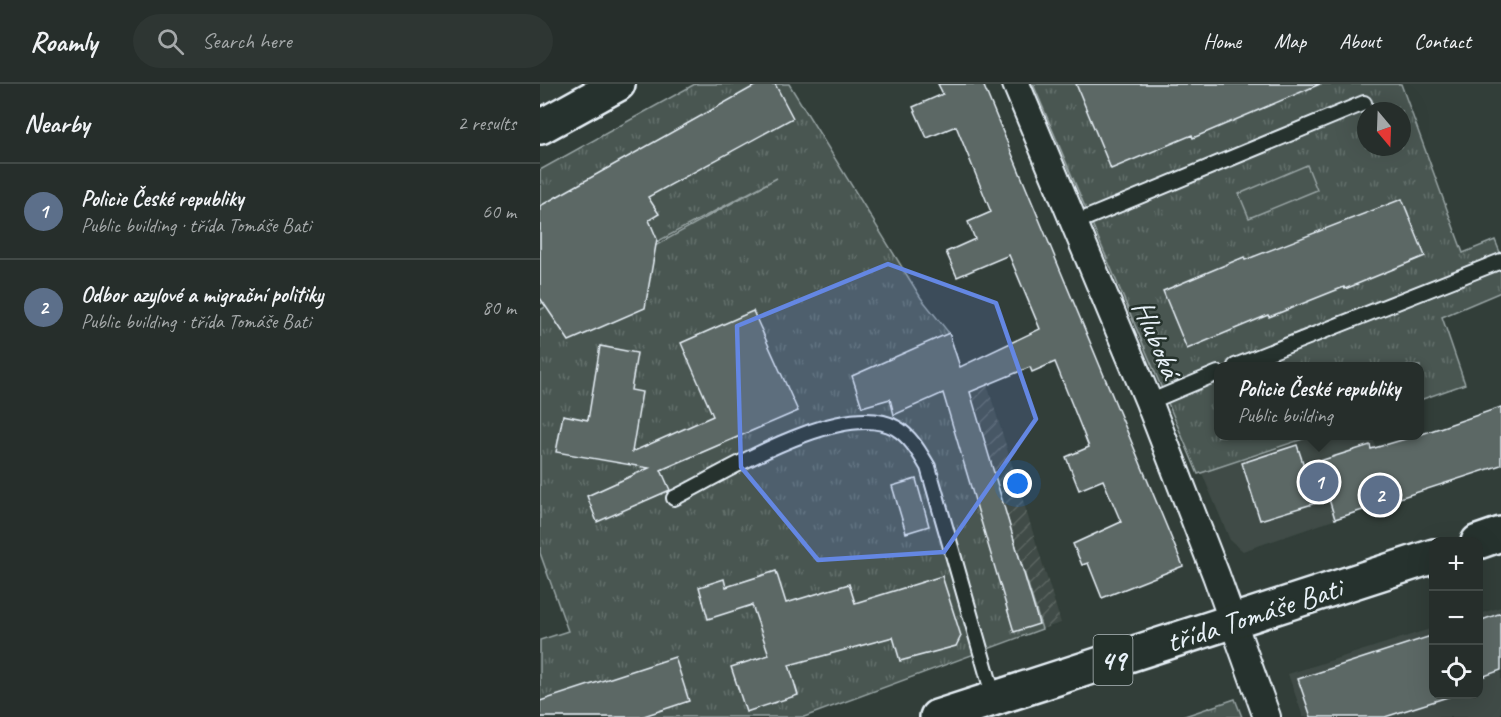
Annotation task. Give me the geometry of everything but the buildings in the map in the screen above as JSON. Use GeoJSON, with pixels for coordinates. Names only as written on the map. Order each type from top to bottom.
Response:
{"type":"FeatureCollection","features":[{"type":"Feature","properties":{"kind":"main road"},"geometry":{"type":"LineString","coordinates":[[540,127],[618,84]]}},
{"type":"Feature","properties":{"kind":"main road"},"geometry":{"type":"LineString","coordinates":[[1483,540],[1501,534]]}},
{"type":"Feature","properties":{"kind":"main road","name":"třída Tomáše Bati"},"geometry":{"type":"LineString","coordinates":[[937,717],[1429,558]]}},
{"type":"Feature","properties":{"kind":"street","name":"Hluboká"},"geometry":{"type":"LineString","coordinates":[[1016,84],[1072,224],[1149,402],[1267,717]]}},
{"type":"Feature","properties":{"kind":"lane"},"geometry":{"type":"LineString","coordinates":[[1072,224],[1357,106]]}},
{"type":"Feature","properties":{"kind":"lane"},"geometry":{"type":"LineString","coordinates":[[1246,362],[1501,261]]}},
{"type":"Feature","properties":{"kind":"lane"},"geometry":{"type":"LineString","coordinates":[[1149,402],[1214,376]]}},
{"type":"Feature","properties":{"kind":"lane"},"geometry":{"type":"LineString","coordinates":[[674,498],[813,430],[849,421],[894,427],[909,437],[928,467],[994,698]]}},
{"type":"Feature","properties":{"kind":"highlighted area"},"geometry":{"type":"Polygon","coordinates":[[[888,264],[996,303],[1036,419],[944,552],[818,560],[741,467],[737,326],[888,264]]]}},
{"type":"Feature","properties":{"kind":"shaded area"},"geometry":{"type":"Polygon","coordinates":[[[986,381],[1061,623],[997,643],[967,389],[986,381]]]}},
{"type":"Feature","properties":{"kind":"shaded area"},"geometry":{"type":"Polygon","coordinates":[[[1214,437],[1214,440],[1373,440],[1395,499],[1243,551],[1230,540],[1188,440],[1214,437]]]}},
{"type":"Feature","properties":{"kind":"shaded area"},"geometry":{"type":"Polygon","coordinates":[[[1501,607],[1501,717],[1303,717],[1288,674],[1429,629],[1429,699],[1483,699],[1483,613],[1501,607]]]}},
{"type":"Feature","properties":{"kind":"green space"},"geometry":{"type":"Polygon","coordinates":[[[695,84],[789,84],[921,298],[949,333],[1042,629],[804,717],[540,717],[540,640],[568,631],[540,553],[540,310],[777,178],[540,304],[540,170],[695,84]]]}},
{"type":"Feature","properties":{"kind":"green space"},"geometry":{"type":"Polygon","coordinates":[[[1033,84],[1401,84],[1408,102],[1357,102],[1357,156],[1411,156],[1411,111],[1463,253],[1495,240],[1501,255],[1501,292],[1442,317],[1465,384],[1424,399],[1424,362],[1214,362],[1214,440],[1300,440],[1198,474],[1033,84]]]}},
{"type":"Feature","properties":{"kind":"green space"},"geometry":{"type":"Polygon","coordinates":[[[1307,165],[1317,190],[1249,218],[1239,194],[1307,165]]]}},
{"type":"Feature","properties":{"kind":"green space"},"geometry":{"type":"Polygon","coordinates":[[[1235,699],[1242,717],[1182,717],[1235,699]]]}},
{"type":"Feature","properties":{"kind":"place","name":"Policie České republiky"},"geometry":{"type":"Point","coordinates":[1319,482]}},
{"type":"Feature","properties":{"kind":"place","name":"Odbor azylové a migrační politiky"},"geometry":{"type":"Point","coordinates":[1380,495]}}]}
